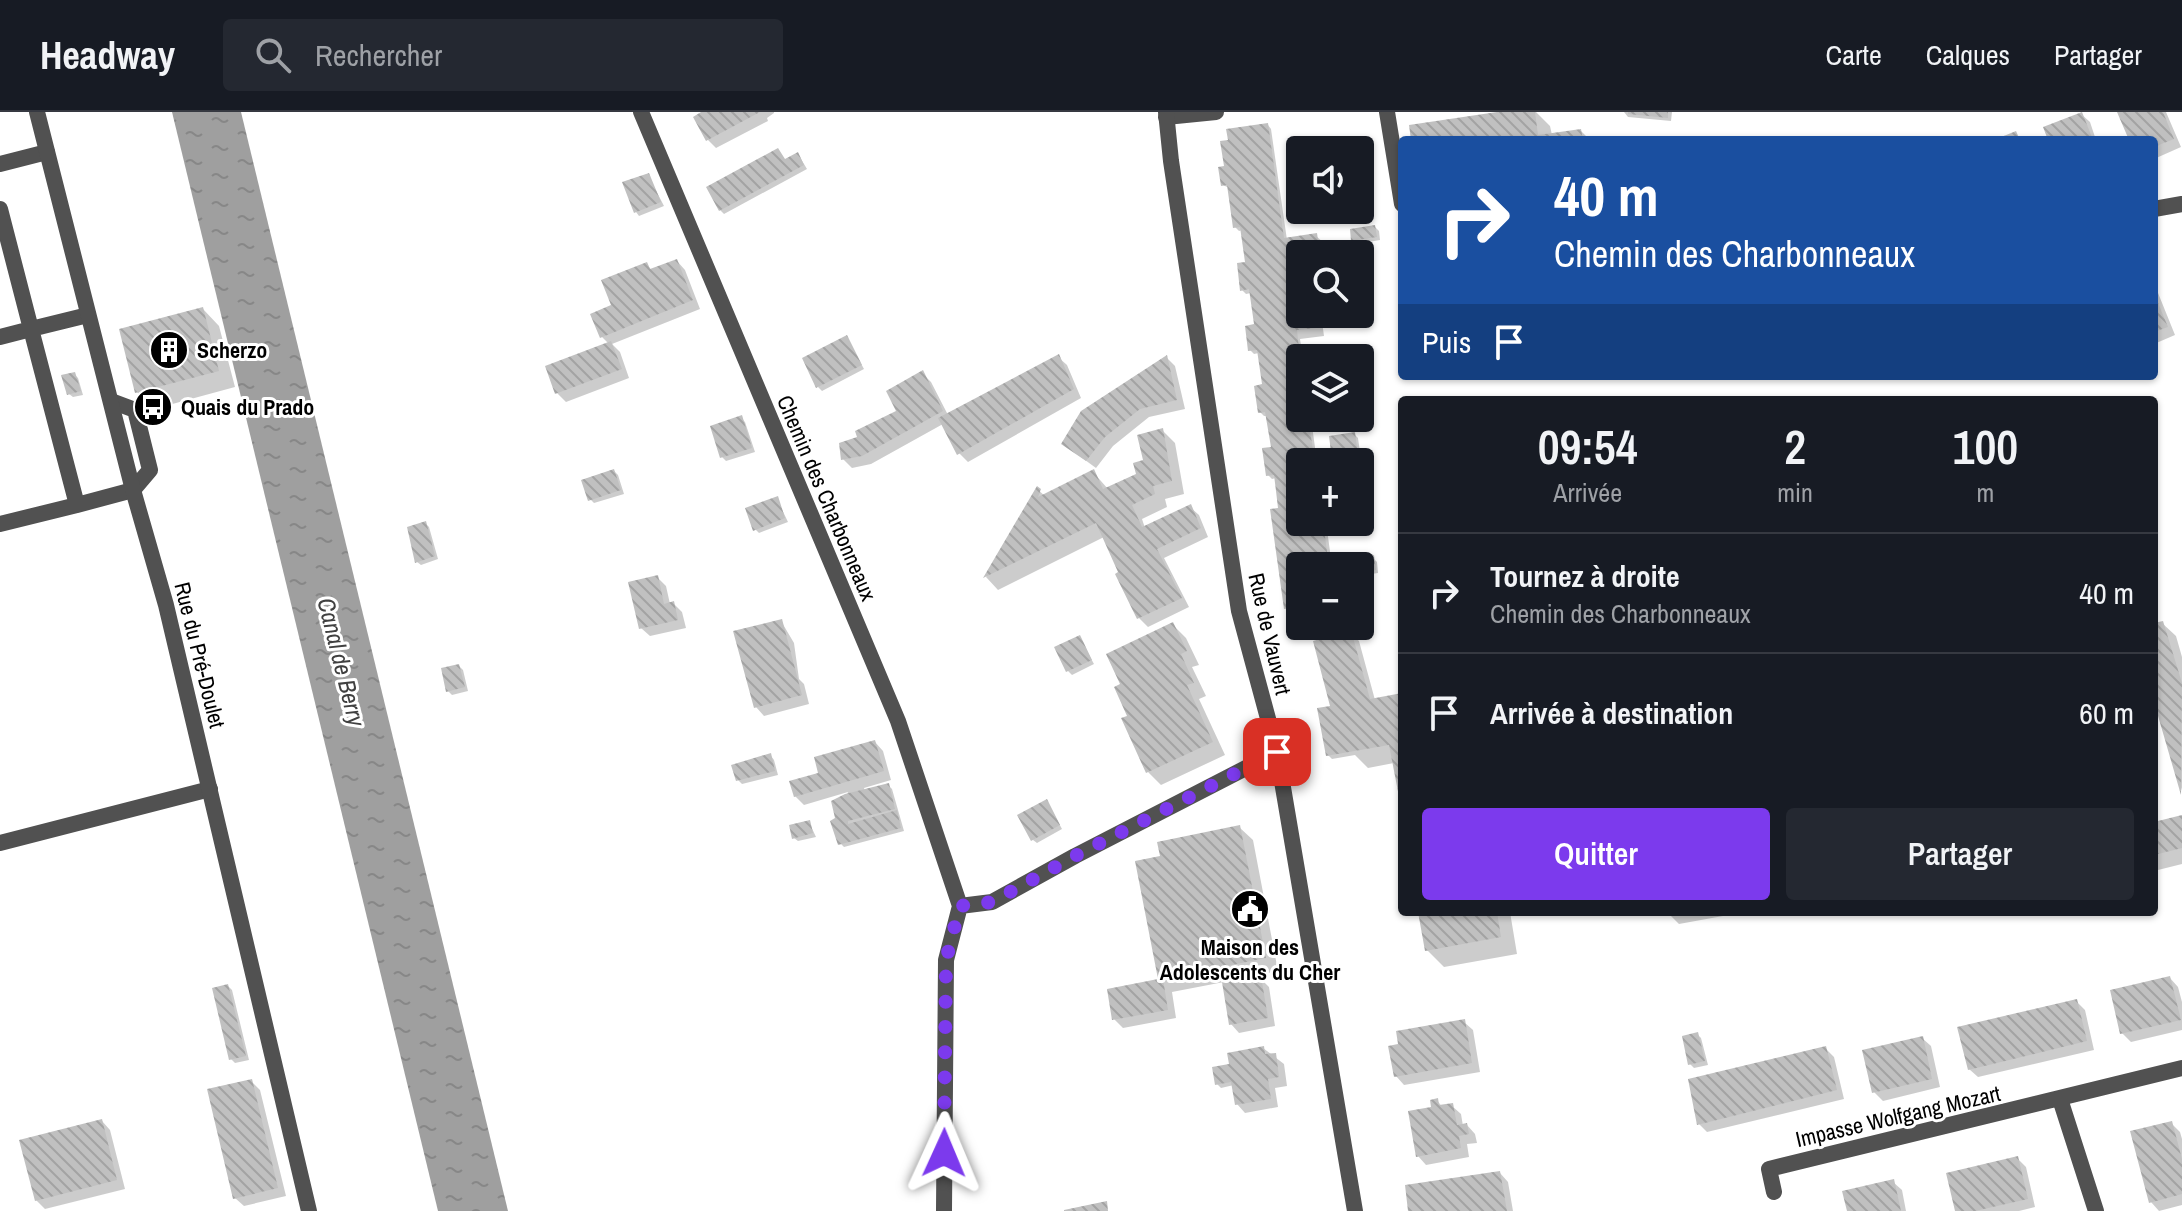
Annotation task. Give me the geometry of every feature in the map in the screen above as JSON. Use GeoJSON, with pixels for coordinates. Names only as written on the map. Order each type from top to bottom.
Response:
{"type":"FeatureCollection","features":[{"type":"Feature","properties":{"kind":"street","name":"Rue du Pré-Doulet"},"geometry":{"type":"LineString","coordinates":[[37,112],[133,490],[166,605],[309,1211]]}},
{"type":"Feature","properties":{"kind":"street","name":"Chemin des Charbonneaux"},"geometry":{"type":"LineString","coordinates":[[641,112],[898,721],[960,906]]}},
{"type":"Feature","properties":{"kind":"street"},"geometry":{"type":"LineString","coordinates":[[1166,114],[1216,112]]}},
{"type":"Feature","properties":{"kind":"street"},"geometry":{"type":"LineString","coordinates":[[1387,112],[1398,179]]}},
{"type":"Feature","properties":{"kind":"street","name":"Rue de Vauvert"},"geometry":{"type":"LineString","coordinates":[[1166,114],[1239,611],[1277,752],[1355,1211]]}},
{"type":"Feature","properties":{"kind":"street"},"geometry":{"type":"LineString","coordinates":[[0,164],[47,152]]}},
{"type":"Feature","properties":{"kind":"street"},"geometry":{"type":"LineString","coordinates":[[2158,208],[2182,204]]}},
{"type":"Feature","properties":{"kind":"street"},"geometry":{"type":"LineString","coordinates":[[0,209],[77,505]]}},
{"type":"Feature","properties":{"kind":"street"},"geometry":{"type":"LineString","coordinates":[[0,337],[88,315]]}},
{"type":"Feature","properties":{"kind":"street"},"geometry":{"type":"LineString","coordinates":[[0,524],[133,490]]}},
{"type":"Feature","properties":{"kind":"street"},"geometry":{"type":"LineString","coordinates":[[944,1211],[946,960],[960,906],[992,902],[1277,752]]}},
{"type":"Feature","properties":{"kind":"street"},"geometry":{"type":"LineString","coordinates":[[0,843],[210,789]]}},
{"type":"Feature","properties":{"kind":"street","name":"Impasse Wolfgang Mozart"},"geometry":{"type":"LineString","coordinates":[[1774,1192],[1769,1169],[2182,1068]]}},
{"type":"Feature","properties":{"kind":"street"},"geometry":{"type":"LineString","coordinates":[[2060,1099],[2096,1211]]}},
{"type":"Feature","properties":{"kind":"water","name":"Canal de Berry"},"geometry":{"type":"Polygon","coordinates":[[[172,112],[241,112],[508,1211],[438,1211],[172,112]]]}},
{"type":"Feature","properties":{"kind":"building"},"geometry":{"type":"Polygon","coordinates":[[[701,112],[760,112],[706,141],[693,117],[701,112]]]}},
{"type":"Feature","properties":{"kind":"building"},"geometry":{"type":"Polygon","coordinates":[[[1497,112],[1535,112],[1538,135],[1581,129],[1582,136],[1410,136],[1409,125],[1497,112]]]}},
{"type":"Feature","properties":{"kind":"building"},"geometry":{"type":"Polygon","coordinates":[[[1668,112],[1668,118],[1628,114],[1668,112]]]}},
{"type":"Feature","properties":{"kind":"building"},"geometry":{"type":"Polygon","coordinates":[[[2082,112],[2091,136],[2046,136],[2043,127],[2082,112]]]}},
{"type":"Feature","properties":{"kind":"building"},"geometry":{"type":"Polygon","coordinates":[[[2117,112],[2163,112],[2174,139],[2158,145],[2158,136],[2127,136],[2117,112]]]}},
{"type":"Feature","properties":{"kind":"building"},"geometry":{"type":"Polygon","coordinates":[[[1268,123],[1284,238],[1317,233],[1318,240],[1286,240],[1286,328],[1316,328],[1297,330],[1298,344],[1286,344],[1286,432],[1310,432],[1313,448],[1286,448],[1286,536],[1325,536],[1327,552],[1286,552],[1284,609],[1270,509],[1278,508],[1274,475],[1266,476],[1262,448],[1271,447],[1265,412],[1258,413],[1254,386],[1262,384],[1257,350],[1248,351],[1245,326],[1254,324],[1249,289],[1240,291],[1237,263],[1245,262],[1240,227],[1233,228],[1227,185],[1221,186],[1218,167],[1224,166],[1220,141],[1228,140],[1226,129],[1268,123]]]}},
{"type":"Feature","properties":{"kind":"building"},"geometry":{"type":"Polygon","coordinates":[[[778,148],[785,159],[798,152],[804,165],[719,211],[706,187],[778,148]]]}},
{"type":"Feature","properties":{"kind":"building"},"geometry":{"type":"Polygon","coordinates":[[[649,173],[661,202],[634,213],[622,182],[649,173]]]}},
{"type":"Feature","properties":{"kind":"building"},"geometry":{"type":"Polygon","coordinates":[[[1375,225],[1377,237],[1351,240],[1350,229],[1375,225]]]}},
{"type":"Feature","properties":{"kind":"building"},"geometry":{"type":"Polygon","coordinates":[[[677,259],[693,300],[600,338],[590,314],[611,305],[601,280],[647,262],[650,269],[677,259]]]}},
{"type":"Feature","properties":{"kind":"building"},"geometry":{"type":"Polygon","coordinates":[[[2158,303],[2168,327],[2158,331],[2158,303]]]}},
{"type":"Feature","properties":{"kind":"building","name":"Scherzo"},"geometry":{"type":"Polygon","coordinates":[[[203,307],[219,371],[135,393],[119,329],[203,307]]]}},
{"type":"Feature","properties":{"kind":"building"},"geometry":{"type":"Polygon","coordinates":[[[847,335],[862,365],[816,388],[802,358],[847,335]]]}},
{"type":"Feature","properties":{"kind":"building"},"geometry":{"type":"Polygon","coordinates":[[[611,341],[622,369],[555,394],[545,366],[611,341]]]}},
{"type":"Feature","properties":{"kind":"building"},"geometry":{"type":"Polygon","coordinates":[[[1059,354],[1074,389],[957,455],[938,418],[1059,354]]]}},
{"type":"Feature","properties":{"kind":"building"},"geometry":{"type":"Polygon","coordinates":[[[1167,355],[1177,400],[1140,409],[1105,437],[1086,461],[1061,444],[1081,411],[1167,355]]]}},
{"type":"Feature","properties":{"kind":"building"},"geometry":{"type":"Polygon","coordinates":[[[923,370],[943,411],[862,456],[841,460],[839,443],[857,437],[855,431],[896,411],[886,391],[923,370]]]}},
{"type":"Feature","properties":{"kind":"building"},"geometry":{"type":"Polygon","coordinates":[[[75,372],[81,391],[67,395],[61,375],[75,372]]]}},
{"type":"Feature","properties":{"kind":"building"},"geometry":{"type":"Polygon","coordinates":[[[742,415],[752,448],[720,458],[710,426],[742,415]]]}},
{"type":"Feature","properties":{"kind":"building"},"geometry":{"type":"Polygon","coordinates":[[[1163,428],[1172,481],[1153,486],[1155,494],[1132,505],[1142,527],[1191,504],[1201,528],[1157,549],[1182,598],[1137,619],[1115,574],[1118,572],[1096,523],[983,578],[1037,486],[1041,489],[1038,497],[1094,469],[1103,489],[1136,474],[1133,463],[1143,460],[1137,435],[1163,428]]]}},
{"type":"Feature","properties":{"kind":"building"},"geometry":{"type":"Polygon","coordinates":[[[1355,432],[1357,448],[1330,448],[1329,436],[1355,432]]]}},
{"type":"Feature","properties":{"kind":"building"},"geometry":{"type":"Polygon","coordinates":[[[614,469],[621,490],[588,501],[581,480],[614,469]]]}},
{"type":"Feature","properties":{"kind":"building"},"geometry":{"type":"Polygon","coordinates":[[[778,496],[785,518],[753,531],[745,508],[778,496]]]}},
{"type":"Feature","properties":{"kind":"building"},"geometry":{"type":"Polygon","coordinates":[[[426,521],[435,556],[415,563],[407,527],[426,521]]]}},
{"type":"Feature","properties":{"kind":"building"},"geometry":{"type":"Polygon","coordinates":[[[658,575],[664,604],[674,601],[678,620],[639,629],[628,582],[658,575]]]}},
{"type":"Feature","properties":{"kind":"building"},"geometry":{"type":"Polygon","coordinates":[[[782,619],[802,695],[754,708],[733,631],[782,619]]]}},
{"type":"Feature","properties":{"kind":"building"},"geometry":{"type":"Polygon","coordinates":[[[2163,621],[2182,683],[2181,795],[2158,716],[2158,622],[2163,621]]]}},
{"type":"Feature","properties":{"kind":"building"},"geometry":{"type":"Polygon","coordinates":[[[1173,622],[1187,651],[1181,654],[1194,683],[1187,685],[1213,742],[1146,773],[1121,718],[1127,716],[1114,687],[1120,684],[1106,654],[1173,622]]]}},
{"type":"Feature","properties":{"kind":"building"},"geometry":{"type":"Polygon","coordinates":[[[1080,635],[1092,660],[1066,672],[1054,647],[1080,635]]]}},
{"type":"Feature","properties":{"kind":"building"},"geometry":{"type":"Polygon","coordinates":[[[1354,640],[1370,699],[1398,694],[1398,791],[1389,745],[1326,756],[1317,708],[1330,706],[1313,641],[1354,640]]]}},
{"type":"Feature","properties":{"kind":"building"},"geometry":{"type":"Polygon","coordinates":[[[459,664],[465,687],[446,692],[441,668],[459,664]]]}},
{"type":"Feature","properties":{"kind":"building"},"geometry":{"type":"Polygon","coordinates":[[[875,740],[884,771],[794,797],[789,781],[818,773],[814,757],[875,740]]]}},
{"type":"Feature","properties":{"kind":"building"},"geometry":{"type":"Polygon","coordinates":[[[771,753],[775,771],[736,781],[731,765],[771,753]]]}},
{"type":"Feature","properties":{"kind":"building"},"geometry":{"type":"Polygon","coordinates":[[[889,783],[895,809],[848,821],[848,824],[897,810],[901,828],[838,845],[830,821],[835,818],[831,801],[845,794],[889,783]]]}},
{"type":"Feature","properties":{"kind":"building"},"geometry":{"type":"Polygon","coordinates":[[[1047,799],[1060,825],[1031,841],[1017,815],[1047,799]]]}},
{"type":"Feature","properties":{"kind":"building"},"geometry":{"type":"Polygon","coordinates":[[[2182,815],[2182,848],[2158,854],[2158,821],[2182,815]]]}},
{"type":"Feature","properties":{"kind":"building"},"geometry":{"type":"Polygon","coordinates":[[[810,820],[813,833],[792,839],[789,825],[810,820]]]}},
{"type":"Feature","properties":{"kind":"building"},"geometry":{"type":"Polygon","coordinates":[[[1240,825],[1266,958],[1163,979],[1168,1010],[1112,1020],[1107,989],[1158,979],[1135,861],[1160,856],[1157,842],[1240,825]]]}},
{"type":"Feature","properties":{"kind":"building"},"geometry":{"type":"Polygon","coordinates":[[[1419,916],[1498,916],[1501,937],[1425,951],[1419,916]]]}},
{"type":"Feature","properties":{"kind":"building"},"geometry":{"type":"Polygon","coordinates":[[[1261,976],[1268,1018],[1229,1025],[1222,982],[1261,976]]]}},
{"type":"Feature","properties":{"kind":"building"},"geometry":{"type":"Polygon","coordinates":[[[2170,976],[2181,1020],[2120,1034],[2110,990],[2170,976]]]}},
{"type":"Feature","properties":{"kind":"building"},"geometry":{"type":"Polygon","coordinates":[[[228,984],[246,1056],[229,1060],[212,988],[228,984]]]}},
{"type":"Feature","properties":{"kind":"building"},"geometry":{"type":"Polygon","coordinates":[[[2077,999],[2087,1041],[1968,1070],[1957,1027],[2077,999]]]}},
{"type":"Feature","properties":{"kind":"building"},"geometry":{"type":"Polygon","coordinates":[[[1465,1019],[1472,1063],[1394,1077],[1388,1046],[1398,1044],[1396,1031],[1465,1019]]]}},
{"type":"Feature","properties":{"kind":"building"},"geometry":{"type":"Polygon","coordinates":[[[1698,1032],[1705,1061],[1688,1065],[1682,1036],[1698,1032]]]}},
{"type":"Feature","properties":{"kind":"building"},"geometry":{"type":"Polygon","coordinates":[[[1923,1036],[1932,1079],[1872,1093],[1862,1050],[1923,1036]]]}},
{"type":"Feature","properties":{"kind":"building"},"geometry":{"type":"Polygon","coordinates":[[[1264,1046],[1265,1054],[1276,1053],[1279,1077],[1268,1079],[1271,1099],[1235,1105],[1231,1082],[1215,1085],[1212,1067],[1229,1064],[1227,1053],[1264,1046]]]}},
{"type":"Feature","properties":{"kind":"building"},"geometry":{"type":"Polygon","coordinates":[[[1826,1046],[1837,1090],[1697,1125],[1688,1079],[1826,1046]]]}},
{"type":"Feature","properties":{"kind":"building"},"geometry":{"type":"Polygon","coordinates":[[[252,1079],[278,1188],[233,1199],[207,1089],[252,1079]]]}},
{"type":"Feature","properties":{"kind":"building"},"geometry":{"type":"Polygon","coordinates":[[[1438,1098],[1439,1105],[1453,1103],[1457,1125],[1467,1123],[1469,1134],[1459,1136],[1461,1148],[1416,1157],[1408,1111],[1431,1107],[1430,1100],[1438,1098]]]}},
{"type":"Feature","properties":{"kind":"building"},"geometry":{"type":"Polygon","coordinates":[[[102,1119],[117,1180],[35,1201],[19,1140],[102,1119]]]}},
{"type":"Feature","properties":{"kind":"building"},"geometry":{"type":"Polygon","coordinates":[[[2172,1121],[2182,1159],[2182,1194],[2149,1203],[2130,1131],[2172,1121]]]}},
{"type":"Feature","properties":{"kind":"building"},"geometry":{"type":"Polygon","coordinates":[[[2018,1156],[2028,1199],[1975,1211],[1955,1211],[1946,1173],[2018,1156]]]}},
{"type":"Feature","properties":{"kind":"building"},"geometry":{"type":"Polygon","coordinates":[[[1500,1171],[1507,1211],[1408,1211],[1405,1185],[1500,1171]]]}},
{"type":"Feature","properties":{"kind":"building"},"geometry":{"type":"Polygon","coordinates":[[[1894,1179],[1901,1211],[1847,1211],[1842,1191],[1894,1179]]]}},
{"type":"Feature","properties":{"kind":"building"},"geometry":{"type":"Polygon","coordinates":[[[1107,1201],[1108,1211],[1064,1211],[1064,1210],[1107,1201]]]}},
{"type":"Feature","properties":{"kind":"place","name":"Scherzo"},"geometry":{"type":"Point","coordinates":[169,350]}},
{"type":"Feature","properties":{"kind":"place","name":"Quais du Prado"},"geometry":{"type":"Point","coordinates":[153,407]}},
{"type":"Feature","properties":{"kind":"place","name":"Maison des Adolescents du Cher"},"geometry":{"type":"Point","coordinates":[1250,909]}},
{"type":"Feature","properties":{"kind":"route"},"geometry":{"type":"LineString","coordinates":[[944,1153],[946,960],[960,906],[992,902],[1277,752]]}}]}
